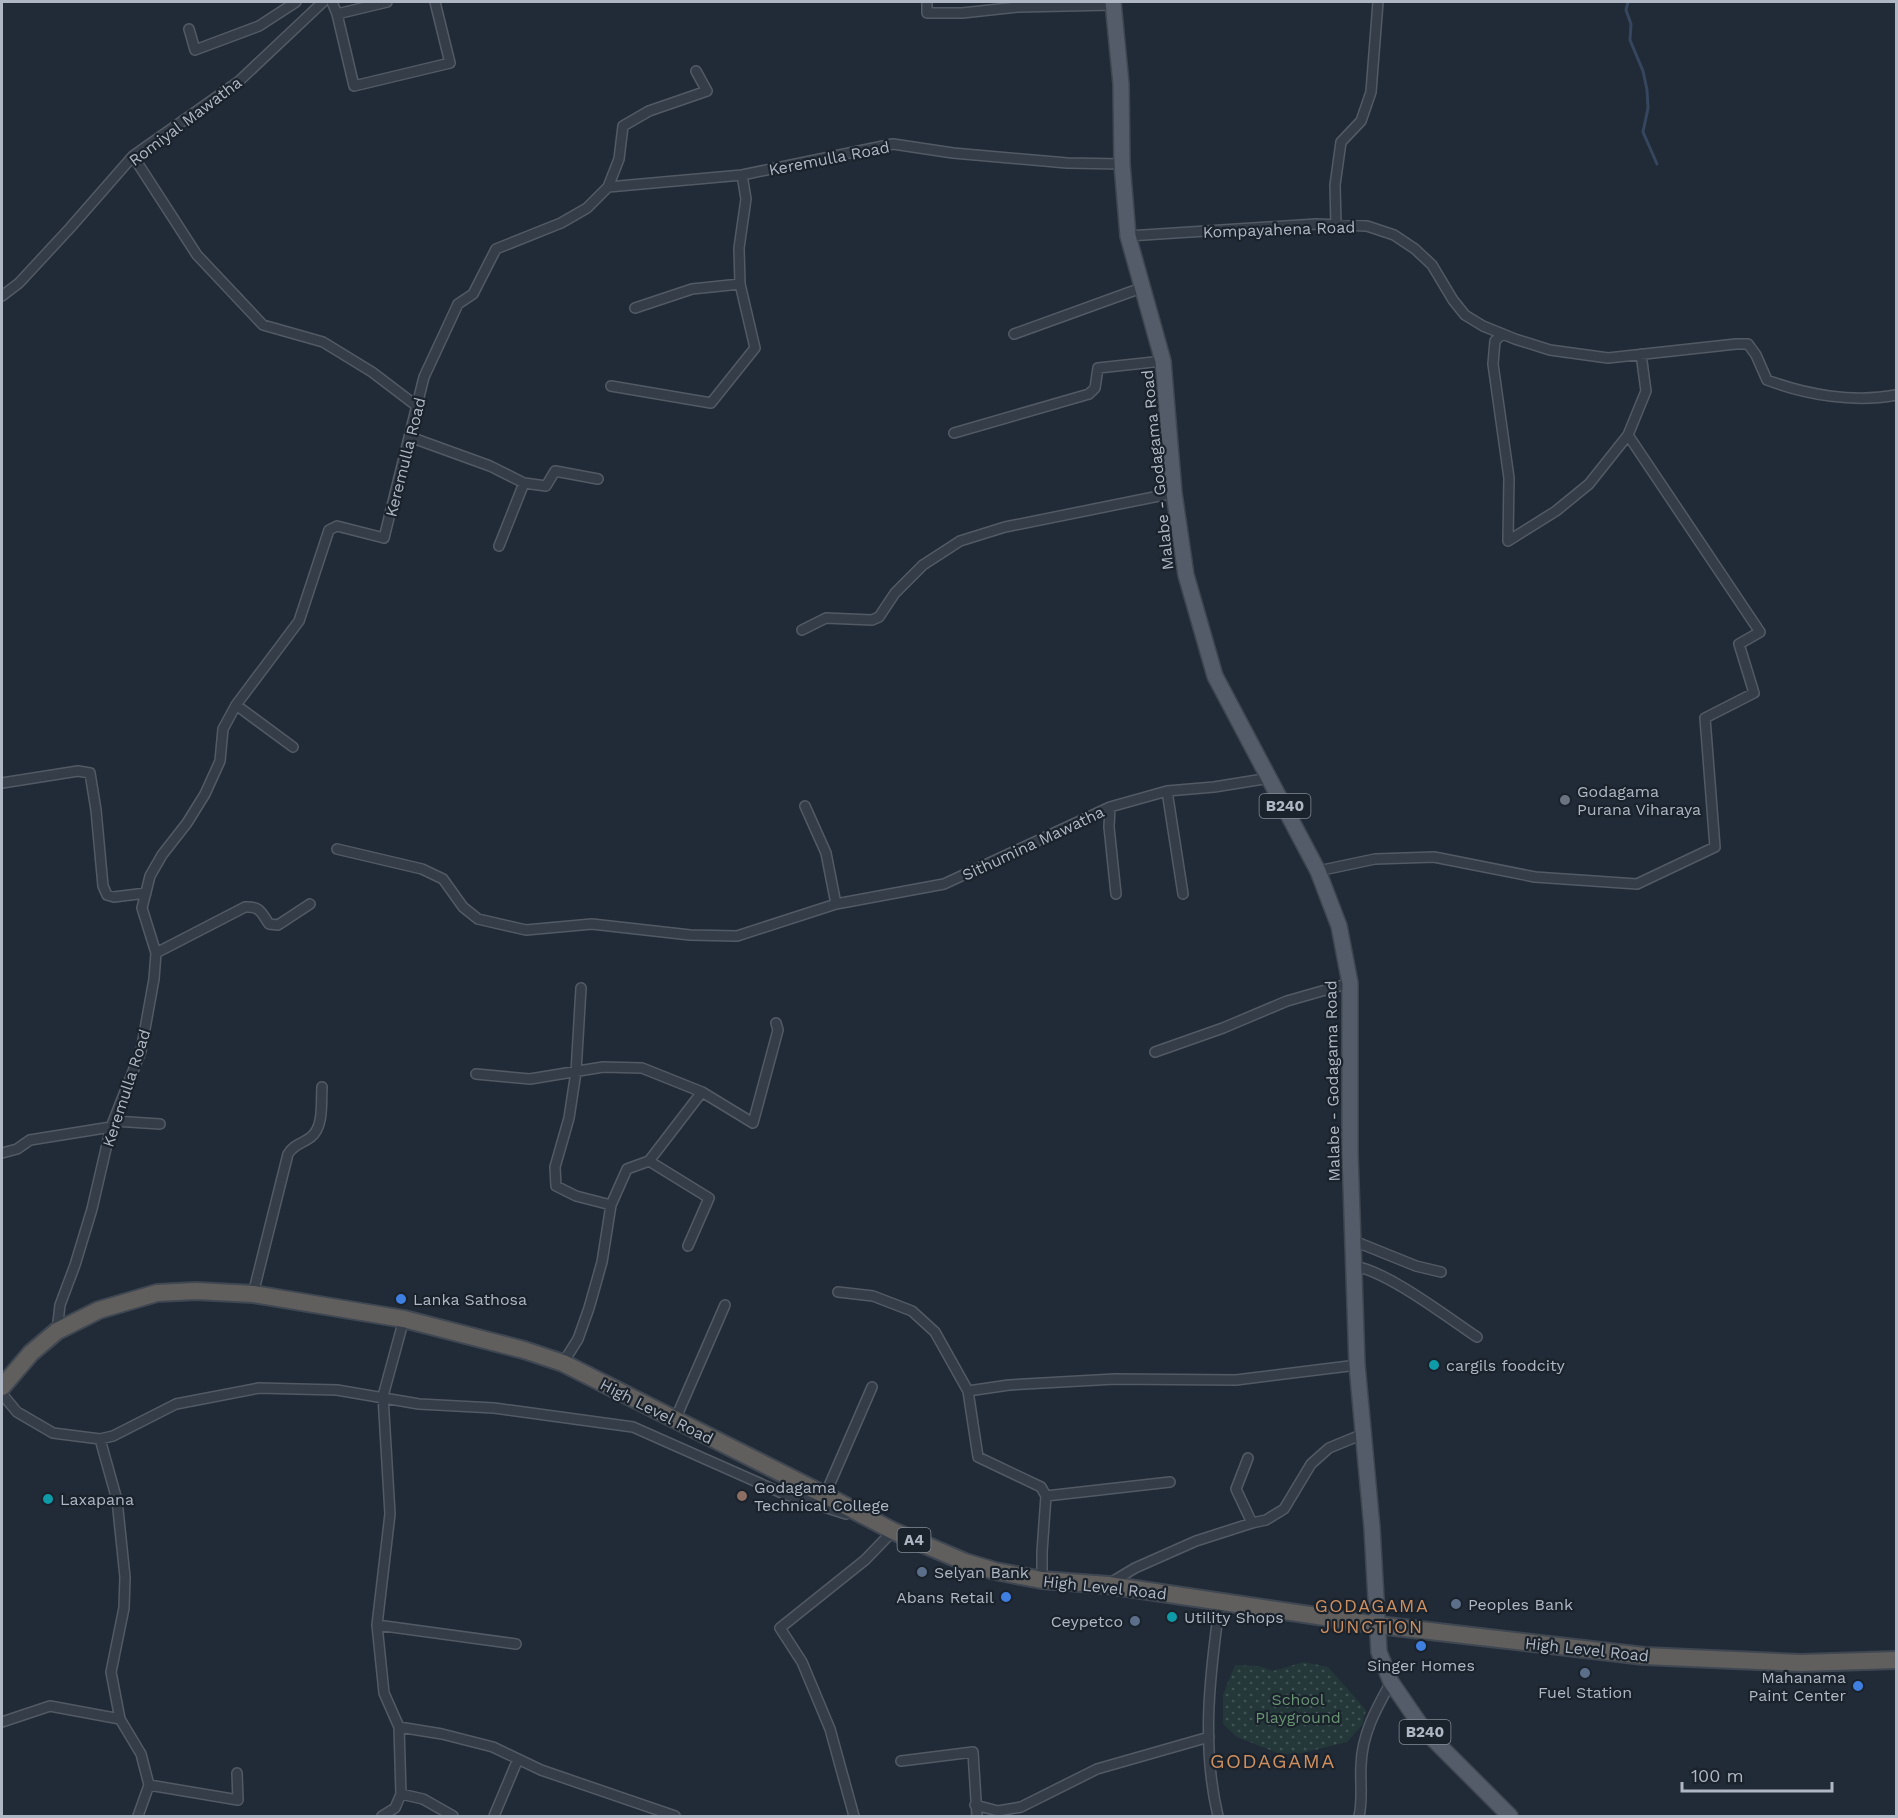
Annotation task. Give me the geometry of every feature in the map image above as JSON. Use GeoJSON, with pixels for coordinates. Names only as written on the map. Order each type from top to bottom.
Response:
{"type":"FeatureCollection","features":[{"type":"Feature","properties":{"kind":"highway","name":"High Level Road"},"geometry":{"type":"LineString","coordinates":[[2,1387],[31,1353],[57,1331],[99,1310],[157,1293],[196,1291],[253,1294],[404,1319],[524,1350],[563,1363],[825,1494],[886,1527],[964,1562],[995,1571],[1042,1580],[1107,1585],[1378,1625],[1644,1656],[1801,1663],[1896,1660]]}},
{"type":"Feature","properties":{"kind":"main road","name":"Malabe - Godagama Road"},"geometry":{"type":"LineString","coordinates":[[1113,3],[1121,84],[1122,164],[1128,236],[1163,361],[1174,493],[1186,575],[1215,676],[1318,871],[1339,926],[1350,983],[1350,1154],[1357,1365],[1372,1528],[1378,1625]]}},
{"type":"Feature","properties":{"kind":"main road","name":"B240"},"geometry":{"type":"LineString","coordinates":[[1378,1625],[1379,1652],[1391,1682],[1424,1730],[1510,1816]]}},
{"type":"Feature","properties":{"kind":"street"},"geometry":{"type":"LineString","coordinates":[[189,29],[195,50],[260,26],[296,2]]}},
{"type":"Feature","properties":{"kind":"street","name":"Romiyal Mawatha"},"geometry":{"type":"LineString","coordinates":[[2,297],[19,283],[133,156],[238,82],[323,2]]}},
{"type":"Feature","properties":{"kind":"street"},"geometry":{"type":"LineString","coordinates":[[332,2],[338,14],[354,86],[450,63],[435,2]]}},
{"type":"Feature","properties":{"kind":"street"},"geometry":{"type":"LineString","coordinates":[[338,14],[387,2]]}},
{"type":"Feature","properties":{"kind":"street"},"geometry":{"type":"LineString","coordinates":[[927,2],[927,13],[962,13],[1018,7],[1113,3]]}},
{"type":"Feature","properties":{"kind":"street"},"geometry":{"type":"LineString","coordinates":[[1336,225],[1335,185],[1341,142],[1360,121],[1371,92],[1378,2]]}},
{"type":"Feature","properties":{"kind":"street","name":"Keremulla Road"},"geometry":{"type":"LineString","coordinates":[[57,1331],[60,1305],[92,1209],[113,1124],[141,1051],[154,979],[156,953],[142,908],[150,876],[205,794],[220,761],[223,729],[236,705],[299,621],[329,530],[337,526],[384,538],[424,377],[458,304],[472,294],[496,249],[561,223],[587,208],[608,187],[619,159],[623,126],[649,111],[707,91],[696,71]]}},
{"type":"Feature","properties":{"kind":"street","name":"Keremulla Road"},"geometry":{"type":"LineString","coordinates":[[608,187],[742,175],[893,144],[953,153],[1067,163],[1122,164]]}},
{"type":"Feature","properties":{"kind":"street"},"geometry":{"type":"LineString","coordinates":[[133,156],[197,255],[263,325],[323,342],[372,372],[418,407]]}},
{"type":"Feature","properties":{"kind":"street"},"geometry":{"type":"LineString","coordinates":[[611,386],[711,403],[755,348],[740,284],[739,248],[746,199],[742,175]]}},
{"type":"Feature","properties":{"kind":"street","name":"Kompayahena Road"},"geometry":{"type":"LineString","coordinates":[[1128,236],[1316,224],[1367,226],[1394,235],[1415,249],[1432,265],[1465,315],[1502,334],[1559,351],[1608,358],[1748,344],[1756,355],[1767,380],[1773,383],[1792,389],[1833,396],[1875,399],[1896,395]]}},
{"type":"Feature","properties":{"kind":"street"},"geometry":{"type":"LineString","coordinates":[[635,308],[692,289],[740,284]]}},
{"type":"Feature","properties":{"kind":"street"},"geometry":{"type":"LineString","coordinates":[[1014,334],[1144,287]]}},
{"type":"Feature","properties":{"kind":"street"},"geometry":{"type":"LineString","coordinates":[[1502,334],[1496,341],[1493,364],[1509,478],[1508,541],[1556,511],[1588,484],[1628,435],[1646,391],[1641,354]]}},
{"type":"Feature","properties":{"kind":"street"},"geometry":{"type":"LineString","coordinates":[[954,433],[1089,394],[1095,388],[1098,368],[1163,361]]}},
{"type":"Feature","properties":{"kind":"street"},"geometry":{"type":"LineString","coordinates":[[1318,871],[1375,859],[1434,857],[1535,877],[1637,884],[1714,847],[1705,718],[1754,693],[1739,644],[1760,632],[1628,435]]}},
{"type":"Feature","properties":{"kind":"street"},"geometry":{"type":"LineString","coordinates":[[410,437],[490,466],[524,483],[546,486],[555,471],[598,479]]}},
{"type":"Feature","properties":{"kind":"street"},"geometry":{"type":"LineString","coordinates":[[499,546],[524,483]]}},
{"type":"Feature","properties":{"kind":"street"},"geometry":{"type":"LineString","coordinates":[[802,630],[826,618],[872,620],[879,617],[895,593],[923,565],[960,541],[1005,527],[1174,493]]}},
{"type":"Feature","properties":{"kind":"street"},"geometry":{"type":"LineString","coordinates":[[236,705],[293,747]]}},
{"type":"Feature","properties":{"kind":"street"},"geometry":{"type":"LineString","coordinates":[[2,783],[78,771],[90,773],[103,886],[107,895],[114,897],[146,893]]}},
{"type":"Feature","properties":{"kind":"street","name":"Sithumina Mawatha"},"geometry":{"type":"LineString","coordinates":[[337,849],[422,869],[443,879],[463,907],[478,919],[526,930],[592,924],[690,935],[737,936],[836,904],[944,884],[1110,807],[1167,791],[1214,787],[1270,778]]}},
{"type":"Feature","properties":{"kind":"street"},"geometry":{"type":"LineString","coordinates":[[1167,791],[1183,894]]}},
{"type":"Feature","properties":{"kind":"street"},"geometry":{"type":"LineString","coordinates":[[805,806],[826,853],[836,904]]}},
{"type":"Feature","properties":{"kind":"street"},"geometry":{"type":"LineString","coordinates":[[1110,807],[1108,827],[1116,894]]}},
{"type":"Feature","properties":{"kind":"street"},"geometry":{"type":"LineString","coordinates":[[156,953],[245,907],[254,906],[262,912],[269,924],[278,924],[310,904]]}},
{"type":"Feature","properties":{"kind":"street"},"geometry":{"type":"LineString","coordinates":[[1155,1052],[1223,1028],[1287,1001],[1350,983]]}},
{"type":"Feature","properties":{"kind":"street"},"geometry":{"type":"LineString","coordinates":[[581,988],[576,1072],[569,1118],[555,1167],[556,1186],[576,1196],[611,1205]]}},
{"type":"Feature","properties":{"kind":"street"},"geometry":{"type":"LineString","coordinates":[[477,1074],[530,1079],[603,1067],[642,1068],[702,1092],[753,1123],[778,1030],[776,1023]]}},
{"type":"Feature","properties":{"kind":"street"},"geometry":{"type":"LineString","coordinates":[[253,1294],[288,1154],[293,1146],[311,1137],[316,1131],[321,1114],[322,1088]]}},
{"type":"Feature","properties":{"kind":"street"},"geometry":{"type":"LineString","coordinates":[[563,1363],[578,1339],[589,1308],[602,1262],[611,1205],[627,1168],[649,1161],[702,1092]]}},
{"type":"Feature","properties":{"kind":"street"},"geometry":{"type":"LineString","coordinates":[[2,1153],[17,1149],[30,1140],[113,1124],[160,1124]]}},
{"type":"Feature","properties":{"kind":"street"},"geometry":{"type":"LineString","coordinates":[[649,1161],[709,1198],[688,1246]]}},
{"type":"Feature","properties":{"kind":"street"},"geometry":{"type":"LineString","coordinates":[[1354,1241],[1416,1266],[1441,1272]]}},
{"type":"Feature","properties":{"kind":"street"},"geometry":{"type":"LineString","coordinates":[[1353,1266],[1366,1268],[1412,1294],[1477,1337]]}},
{"type":"Feature","properties":{"kind":"street"},"geometry":{"type":"LineString","coordinates":[[838,1292],[873,1296],[912,1311],[935,1332],[968,1391],[978,1457],[1041,1487],[1046,1496],[1042,1580]]}},
{"type":"Feature","properties":{"kind":"street"},"geometry":{"type":"LineString","coordinates":[[675,1420],[725,1305]]}},
{"type":"Feature","properties":{"kind":"street"},"geometry":{"type":"LineString","coordinates":[[382,1816],[395,1808],[401,1794],[399,1726],[384,1693],[377,1624],[390,1514],[383,1396],[404,1319]]}},
{"type":"Feature","properties":{"kind":"street"},"geometry":{"type":"LineString","coordinates":[[968,1391],[1009,1385],[1115,1379],[1236,1380],[1357,1365]]}},
{"type":"Feature","properties":{"kind":"street"},"geometry":{"type":"LineString","coordinates":[[825,1494],[872,1387]]}},
{"type":"Feature","properties":{"kind":"street"},"geometry":{"type":"LineString","coordinates":[[2,1394],[17,1412],[53,1433],[100,1439],[113,1436],[176,1404],[259,1388],[338,1390],[419,1404],[494,1408],[633,1427],[784,1494],[886,1527],[865,1560],[780,1628],[802,1662],[830,1729],[854,1816]]}},
{"type":"Feature","properties":{"kind":"street"},"geometry":{"type":"LineString","coordinates":[[1107,1585],[1135,1568],[1196,1541],[1252,1522],[1266,1520],[1284,1509],[1311,1464],[1329,1448],[1363,1434]]}},
{"type":"Feature","properties":{"kind":"street"},"geometry":{"type":"LineString","coordinates":[[100,1439],[117,1500],[125,1577],[124,1608],[111,1672],[120,1719],[141,1754],[149,1785],[138,1816]]}},
{"type":"Feature","properties":{"kind":"street"},"geometry":{"type":"LineString","coordinates":[[1248,1458],[1236,1489],[1252,1522]]}},
{"type":"Feature","properties":{"kind":"street"},"geometry":{"type":"LineString","coordinates":[[1046,1496],[1170,1482]]}},
{"type":"Feature","properties":{"kind":"street"},"geometry":{"type":"LineString","coordinates":[[1218,1816],[1211,1785],[1208,1708],[1220,1601]]}},
{"type":"Feature","properties":{"kind":"street"},"geometry":{"type":"LineString","coordinates":[[377,1624],[516,1644]]}},
{"type":"Feature","properties":{"kind":"street"},"geometry":{"type":"LineString","coordinates":[[1359,1816],[1360,1762],[1368,1724],[1391,1682]]}},
{"type":"Feature","properties":{"kind":"street"},"geometry":{"type":"LineString","coordinates":[[2,1722],[50,1706],[120,1719]]}},
{"type":"Feature","properties":{"kind":"street"},"geometry":{"type":"LineString","coordinates":[[399,1726],[494,1747],[541,1770],[675,1816]]}},
{"type":"Feature","properties":{"kind":"street"},"geometry":{"type":"LineString","coordinates":[[975,1805],[998,1811],[1021,1807],[1097,1769],[1209,1737]]}},
{"type":"Feature","properties":{"kind":"street"},"geometry":{"type":"LineString","coordinates":[[901,1761],[973,1752],[977,1816]]}},
{"type":"Feature","properties":{"kind":"street"},"geometry":{"type":"LineString","coordinates":[[494,1816],[518,1759]]}},
{"type":"Feature","properties":{"kind":"street"},"geometry":{"type":"LineString","coordinates":[[149,1785],[238,1800],[237,1773]]}},
{"type":"Feature","properties":{"kind":"street"},"geometry":{"type":"LineString","coordinates":[[401,1794],[423,1799],[453,1816]]}},
{"type":"Feature","properties":{"kind":"green space","name":"School Playground"},"geometry":{"type":"Polygon","coordinates":[[[1304,1662],[1328,1667],[1366,1710],[1362,1725],[1347,1742],[1302,1753],[1280,1754],[1237,1737],[1223,1724],[1223,1695],[1235,1665],[1259,1666],[1273,1671],[1304,1662]]]}},
{"type":"Feature","properties":{"kind":"waterway"},"geometry":{"type":"LineString","coordinates":[[1628,2],[1626,10],[1631,24],[1630,40],[1643,71],[1647,90],[1648,108],[1643,132],[1657,164]]}},
{"type":"Feature","properties":{"kind":"place","name":"Godagama Purana Viharaya"},"geometry":{"type":"Point","coordinates":[1565,800]}},
{"type":"Feature","properties":{"kind":"place","name":"Lanka Sathosa"},"geometry":{"type":"Point","coordinates":[401,1299]}},
{"type":"Feature","properties":{"kind":"place","name":"cargils foodcity"},"geometry":{"type":"Point","coordinates":[1434,1365]}},
{"type":"Feature","properties":{"kind":"place","name":"Godagama Technical College"},"geometry":{"type":"Point","coordinates":[742,1496]}},
{"type":"Feature","properties":{"kind":"place","name":"Laxapana"},"geometry":{"type":"Point","coordinates":[48,1499]}},
{"type":"Feature","properties":{"kind":"place","name":"Selyan Bank"},"geometry":{"type":"Point","coordinates":[922,1572]}},
{"type":"Feature","properties":{"kind":"place","name":"Abans Retail"},"geometry":{"type":"Point","coordinates":[1006,1597]}},
{"type":"Feature","properties":{"kind":"place","name":"Peoples Bank"},"geometry":{"type":"Point","coordinates":[1456,1604]}},
{"type":"Feature","properties":{"kind":"place","name":"Utility Shops"},"geometry":{"type":"Point","coordinates":[1172,1617]}},
{"type":"Feature","properties":{"kind":"place","name":"Ceypetco"},"geometry":{"type":"Point","coordinates":[1135,1621]}},
{"type":"Feature","properties":{"kind":"place","name":"Singer Homes"},"geometry":{"type":"Point","coordinates":[1421,1646]}},
{"type":"Feature","properties":{"kind":"place","name":"Fuel Station"},"geometry":{"type":"Point","coordinates":[1585,1673]}},
{"type":"Feature","properties":{"kind":"place","name":"Mahanama Paint Center"},"geometry":{"type":"Point","coordinates":[1858,1686]}},
{"type":"Feature","properties":{"kind":"district","name":"GODAGAMA JUNCTION"},"geometry":{"type":"Point","coordinates":[1372,1616]}},
{"type":"Feature","properties":{"kind":"district","name":"GODAGAMA"},"geometry":{"type":"Point","coordinates":[1273,1761]}}]}
